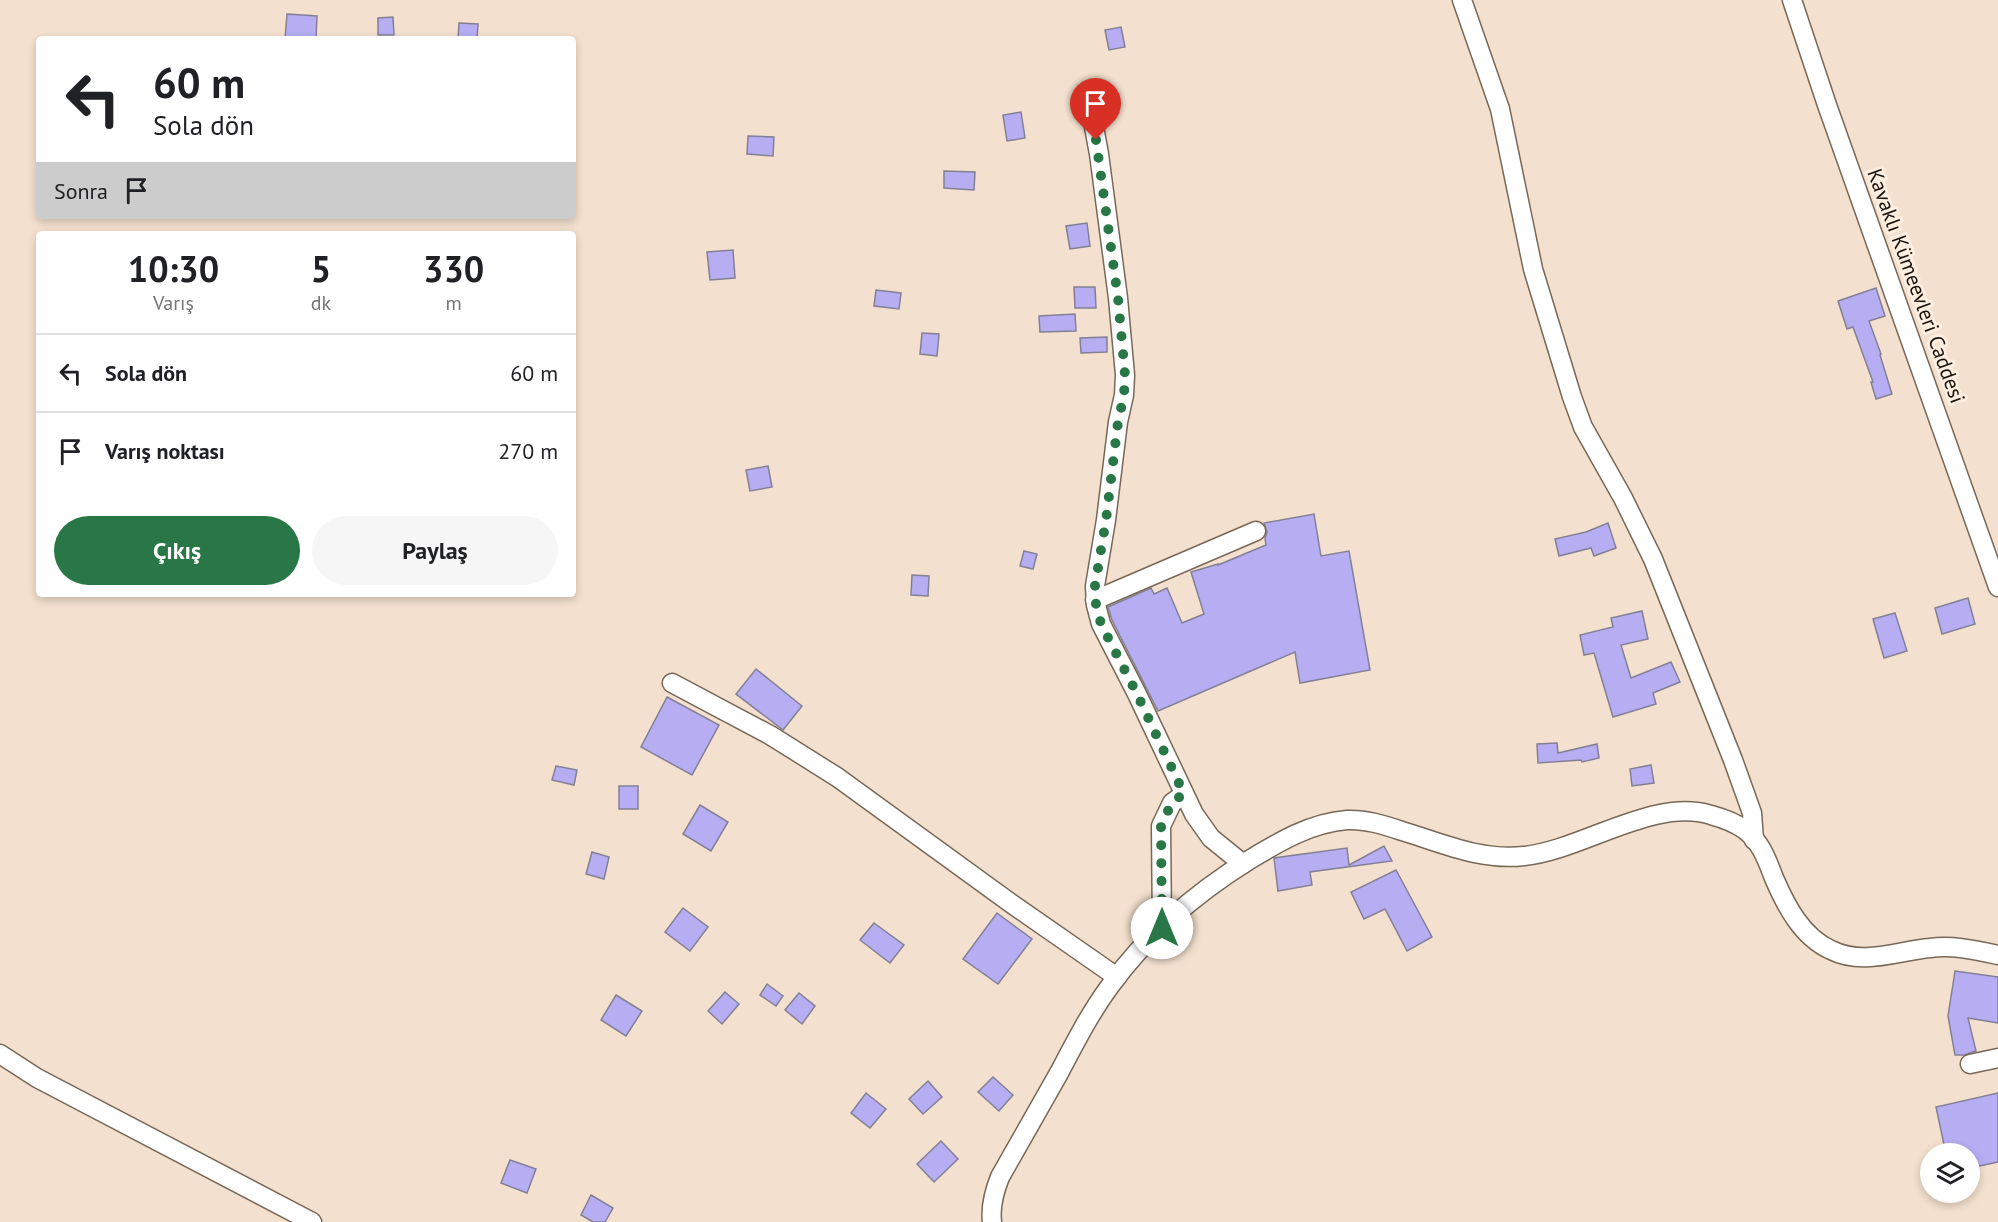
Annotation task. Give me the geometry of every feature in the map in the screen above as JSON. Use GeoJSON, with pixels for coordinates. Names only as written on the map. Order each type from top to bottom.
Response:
{"type":"FeatureCollection","features":[{"type":"Feature","properties":{"kind":"street"},"geometry":{"type":"LineString","coordinates":[[1462,0],[1500,109],[1533,269],[1572,398],[1583,427],[1623,498],[1653,559],[1733,760],[1752,813],[1754,840]]}},
{"type":"Feature","properties":{"kind":"street","name":"Kavaklı Kümeevleri Caddesi"},"geometry":{"type":"LineString","coordinates":[[1792,0],[1998,587]]}},
{"type":"Feature","properties":{"kind":"street"},"geometry":{"type":"LineString","coordinates":[[1094,126],[1118,298],[1125,375],[1106,520],[1097,565],[1095,600],[1101,624],[1194,814],[1211,838],[1243,864]]}},
{"type":"Feature","properties":{"kind":"street"},"geometry":{"type":"LineString","coordinates":[[1095,600],[1256,531]]}},
{"type":"Feature","properties":{"kind":"street"},"geometry":{"type":"LineString","coordinates":[[672,683],[771,735],[837,777],[1117,977]]}},
{"type":"Feature","properties":{"kind":"street"},"geometry":{"type":"LineString","coordinates":[[1162,928],[1161,826],[1172,802],[1184,794]]}},
{"type":"Feature","properties":{"kind":"street"},"geometry":{"type":"LineString","coordinates":[[992,1222],[990,1212],[1000,1177],[1090,1014],[1117,977],[1162,928],[1215,881],[1276,844],[1305,830],[1349,820],[1382,825],[1455,848],[1496,857],[1521,857],[1556,850],[1660,813],[1682,810],[1698,811],[1728,821],[1745,830],[1765,855],[1793,915],[1803,929],[1817,942],[1832,951],[1865,958],[1932,947],[1952,947],[1998,955]]}},
{"type":"Feature","properties":{"kind":"street"},"geometry":{"type":"LineString","coordinates":[[0,1054],[37,1078],[312,1222]]}},
{"type":"Feature","properties":{"kind":"street"},"geometry":{"type":"LineString","coordinates":[[1970,1064],[1998,1058]]}},
{"type":"Feature","properties":{"kind":"building"},"geometry":{"type":"Polygon","coordinates":[[[287,14],[317,16],[316,36],[285,36],[287,14]]]}},
{"type":"Feature","properties":{"kind":"building"},"geometry":{"type":"Polygon","coordinates":[[[393,17],[394,35],[378,35],[378,18],[393,17]]]}},
{"type":"Feature","properties":{"kind":"building"},"geometry":{"type":"Polygon","coordinates":[[[459,23],[478,24],[477,36],[458,36],[459,23]]]}},
{"type":"Feature","properties":{"kind":"building"},"geometry":{"type":"Polygon","coordinates":[[[1121,27],[1125,47],[1109,50],[1105,30],[1121,27]]]}},
{"type":"Feature","properties":{"kind":"building"},"geometry":{"type":"Polygon","coordinates":[[[1021,112],[1025,138],[1007,141],[1003,115],[1021,112]]]}},
{"type":"Feature","properties":{"kind":"building"},"geometry":{"type":"Polygon","coordinates":[[[748,136],[774,137],[773,156],[747,154],[748,136]]]}},
{"type":"Feature","properties":{"kind":"building"},"geometry":{"type":"Polygon","coordinates":[[[944,171],[975,172],[974,190],[944,188],[944,171]]]}},
{"type":"Feature","properties":{"kind":"building"},"geometry":{"type":"Polygon","coordinates":[[[1087,223],[1090,246],[1070,249],[1066,226],[1087,223]]]}},
{"type":"Feature","properties":{"kind":"building"},"geometry":{"type":"Polygon","coordinates":[[[733,250],[735,278],[710,280],[707,252],[733,250]]]}},
{"type":"Feature","properties":{"kind":"building"},"geometry":{"type":"Polygon","coordinates":[[[1074,287],[1095,287],[1096,308],[1075,308],[1074,287]]]}},
{"type":"Feature","properties":{"kind":"building"},"geometry":{"type":"Polygon","coordinates":[[[1876,288],[1885,316],[1869,321],[1892,394],[1876,399],[1871,382],[1873,382],[1853,327],[1847,329],[1838,301],[1876,288]]]}},
{"type":"Feature","properties":{"kind":"building"},"geometry":{"type":"Polygon","coordinates":[[[876,290],[901,293],[899,309],[874,306],[876,290]]]}},
{"type":"Feature","properties":{"kind":"building"},"geometry":{"type":"Polygon","coordinates":[[[1075,314],[1076,331],[1040,332],[1039,316],[1075,314]]]}},
{"type":"Feature","properties":{"kind":"building"},"geometry":{"type":"Polygon","coordinates":[[[922,333],[939,334],[937,356],[920,354],[922,333]]]}},
{"type":"Feature","properties":{"kind":"building"},"geometry":{"type":"Polygon","coordinates":[[[1107,337],[1107,352],[1081,353],[1080,338],[1107,337]]]}},
{"type":"Feature","properties":{"kind":"building"},"geometry":{"type":"Polygon","coordinates":[[[768,466],[772,487],[750,491],[746,470],[768,466]]]}},
{"type":"Feature","properties":{"kind":"building"},"geometry":{"type":"Polygon","coordinates":[[[1314,514],[1321,556],[1349,551],[1370,670],[1300,683],[1295,652],[1158,711],[1112,620],[1108,607],[1151,588],[1154,594],[1167,588],[1182,623],[1204,614],[1191,572],[1218,565],[1266,545],[1267,532],[1264,523],[1314,514]]]}},
{"type":"Feature","properties":{"kind":"building"},"geometry":{"type":"Polygon","coordinates":[[[1608,523],[1616,548],[1594,556],[1591,548],[1559,556],[1555,539],[1586,532],[1608,523]]]}},
{"type":"Feature","properties":{"kind":"building"},"geometry":{"type":"Polygon","coordinates":[[[1024,551],[1037,554],[1033,569],[1020,566],[1024,551]]]}},
{"type":"Feature","properties":{"kind":"building"},"geometry":{"type":"Polygon","coordinates":[[[912,575],[929,576],[928,596],[911,595],[912,575]]]}},
{"type":"Feature","properties":{"kind":"building"},"geometry":{"type":"Polygon","coordinates":[[[1968,598],[1975,624],[1942,634],[1935,608],[1968,598]]]}},
{"type":"Feature","properties":{"kind":"building"},"geometry":{"type":"Polygon","coordinates":[[[1642,611],[1648,639],[1621,645],[1631,678],[1671,662],[1680,682],[1653,693],[1656,704],[1613,717],[1594,653],[1584,655],[1580,635],[1613,627],[1611,618],[1642,611]]]}},
{"type":"Feature","properties":{"kind":"building"},"geometry":{"type":"Polygon","coordinates":[[[1895,613],[1907,651],[1884,658],[1873,619],[1895,613]]]}},
{"type":"Feature","properties":{"kind":"building"},"geometry":{"type":"Polygon","coordinates":[[[756,669],[802,706],[783,730],[736,694],[756,669]]]}},
{"type":"Feature","properties":{"kind":"building"},"geometry":{"type":"Polygon","coordinates":[[[667,697],[719,725],[692,775],[641,747],[667,697]]]}},
{"type":"Feature","properties":{"kind":"building"},"geometry":{"type":"Polygon","coordinates":[[[1557,743],[1558,753],[1597,744],[1599,758],[1582,762],[1581,760],[1538,763],[1537,744],[1557,743]]]}},
{"type":"Feature","properties":{"kind":"building"},"geometry":{"type":"Polygon","coordinates":[[[1651,765],[1654,783],[1632,786],[1630,769],[1651,765]]]}},
{"type":"Feature","properties":{"kind":"building"},"geometry":{"type":"Polygon","coordinates":[[[556,766],[577,770],[574,785],[552,780],[556,766]]]}},
{"type":"Feature","properties":{"kind":"building"},"geometry":{"type":"Polygon","coordinates":[[[619,786],[638,786],[638,809],[619,809],[619,786]]]}},
{"type":"Feature","properties":{"kind":"building"},"geometry":{"type":"Polygon","coordinates":[[[700,805],[728,822],[711,851],[683,834],[700,805]]]}},
{"type":"Feature","properties":{"kind":"building"},"geometry":{"type":"Polygon","coordinates":[[[1384,846],[1392,861],[1310,872],[1312,885],[1278,891],[1274,858],[1347,848],[1349,865],[1384,846]]]}},
{"type":"Feature","properties":{"kind":"building"},"geometry":{"type":"Polygon","coordinates":[[[592,852],[609,857],[604,879],[586,874],[592,852]]]}},
{"type":"Feature","properties":{"kind":"building"},"geometry":{"type":"Polygon","coordinates":[[[1396,870],[1432,937],[1407,951],[1385,909],[1364,919],[1351,892],[1396,870]]]}},
{"type":"Feature","properties":{"kind":"building"},"geometry":{"type":"Polygon","coordinates":[[[683,908],[708,927],[690,951],[665,932],[683,908]]]}},
{"type":"Feature","properties":{"kind":"building"},"geometry":{"type":"Polygon","coordinates":[[[997,913],[1032,939],[998,984],[963,959],[997,913]]]}},
{"type":"Feature","properties":{"kind":"building"},"geometry":{"type":"Polygon","coordinates":[[[874,923],[904,945],[890,963],[860,940],[874,923]]]}},
{"type":"Feature","properties":{"kind":"building"},"geometry":{"type":"Polygon","coordinates":[[[1955,971],[1998,977],[1998,1023],[1968,1018],[1976,1051],[1964,1055],[1955,1055],[1948,1016],[1955,971]]]}},
{"type":"Feature","properties":{"kind":"building"},"geometry":{"type":"Polygon","coordinates":[[[767,984],[783,996],[776,1006],[760,995],[767,984]]]}},
{"type":"Feature","properties":{"kind":"building"},"geometry":{"type":"Polygon","coordinates":[[[725,992],[739,1004],[722,1024],[708,1011],[725,992]]]}},
{"type":"Feature","properties":{"kind":"building"},"geometry":{"type":"Polygon","coordinates":[[[799,993],[815,1006],[802,1024],[785,1010],[799,993]]]}},
{"type":"Feature","properties":{"kind":"building"},"geometry":{"type":"Polygon","coordinates":[[[616,995],[642,1011],[626,1036],[601,1020],[616,995]]]}},
{"type":"Feature","properties":{"kind":"building"},"geometry":{"type":"Polygon","coordinates":[[[993,1077],[1013,1095],[999,1111],[978,1092],[993,1077]]]}},
{"type":"Feature","properties":{"kind":"building"},"geometry":{"type":"Polygon","coordinates":[[[928,1081],[942,1097],[923,1114],[909,1099],[928,1081]]]}},
{"type":"Feature","properties":{"kind":"building"},"geometry":{"type":"Polygon","coordinates":[[[866,1093],[886,1109],[870,1128],[851,1113],[866,1093]]]}},
{"type":"Feature","properties":{"kind":"building"},"geometry":{"type":"Polygon","coordinates":[[[1998,1093],[1998,1162],[1980,1166],[1980,1143],[1944,1143],[1936,1107],[1998,1093]]]}},
{"type":"Feature","properties":{"kind":"building"},"geometry":{"type":"Polygon","coordinates":[[[941,1141],[958,1159],[934,1182],[917,1164],[941,1141]]]}},
{"type":"Feature","properties":{"kind":"building"},"geometry":{"type":"Polygon","coordinates":[[[510,1160],[536,1169],[527,1193],[501,1183],[510,1160]]]}},
{"type":"Feature","properties":{"kind":"building"},"geometry":{"type":"Polygon","coordinates":[[[591,1195],[613,1208],[605,1222],[593,1222],[581,1215],[591,1195]]]}},
{"type":"Feature","properties":{"kind":"route"},"geometry":{"type":"LineString","coordinates":[[1096,140],[1118,298],[1125,375],[1106,520],[1097,565],[1095,600],[1101,624],[1122,662],[1184,794],[1172,802],[1161,826],[1162,928]]}}]}
